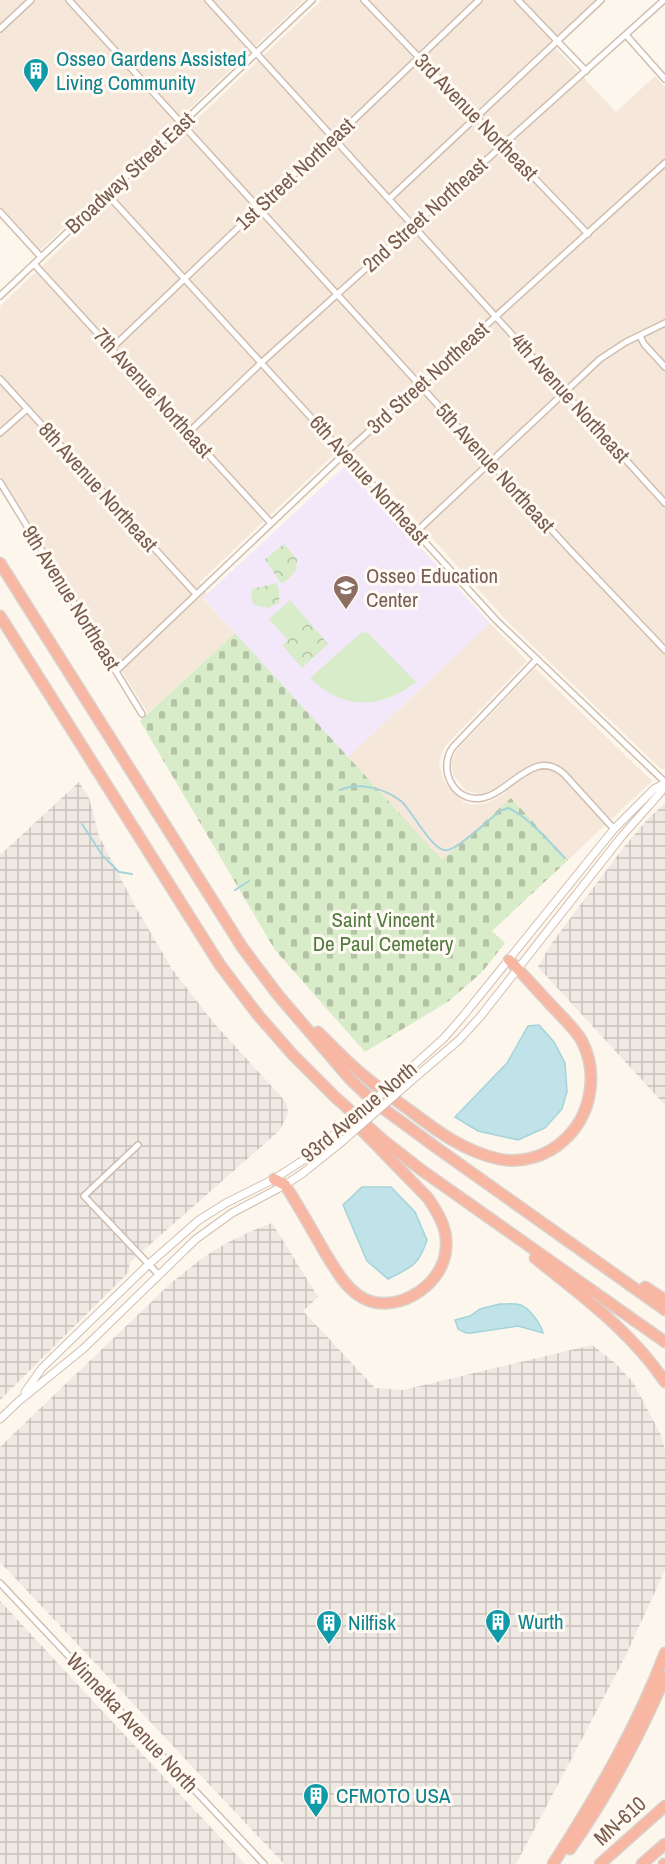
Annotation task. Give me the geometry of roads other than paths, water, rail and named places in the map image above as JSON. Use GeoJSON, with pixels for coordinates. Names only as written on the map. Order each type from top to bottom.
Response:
{"type":"FeatureCollection","features":[{"type":"Feature","properties":{"kind":"highway"},"geometry":{"type":"LineString","coordinates":[[0,563],[242,947],[278,995],[350,1079],[373,1101],[665,1310]]}},
{"type":"Feature","properties":{"kind":"highway"},"geometry":{"type":"LineString","coordinates":[[0,616],[220,965],[258,1015],[294,1055],[334,1096],[392,1147],[665,1342]]}},
{"type":"Feature","properties":{"kind":"highway"},"geometry":{"type":"LineString","coordinates":[[278,995],[366,1079],[448,1139],[500,1159],[518,1160],[547,1153],[571,1134],[584,1116],[590,1096],[591,1075],[587,1053],[572,1028],[509,960]]}},
{"type":"Feature","properties":{"kind":"highway"},"geometry":{"type":"LineString","coordinates":[[274,1179],[285,1185],[347,1287],[359,1296],[370,1302],[401,1302],[421,1291],[434,1278],[443,1264],[446,1248],[445,1232],[438,1212],[428,1198],[360,1129],[334,1096]]}},
{"type":"Feature","properties":{"kind":"highway"},"geometry":{"type":"LineString","coordinates":[[488,1216],[621,1329],[646,1355],[665,1382]]}},
{"type":"Feature","properties":{"kind":"highway"},"geometry":{"type":"LineString","coordinates":[[545,1225],[665,1300]]}},
{"type":"Feature","properties":{"kind":"highway"},"geometry":{"type":"LineString","coordinates":[[554,1864],[630,1732],[665,1653]]}},
{"type":"Feature","properties":{"kind":"highway"},"geometry":{"type":"LineString","coordinates":[[560,1864],[589,1822],[621,1767],[665,1677]]}},
{"type":"Feature","properties":{"kind":"highway","name":"MN-610"},"geometry":{"type":"LineString","coordinates":[[600,1864],[665,1806]]}},
{"type":"Feature","properties":{"kind":"highway"},"geometry":{"type":"LineString","coordinates":[[642,1864],[665,1844]]}},
{"type":"Feature","properties":{"kind":"street"},"geometry":{"type":"LineString","coordinates":[[0,28],[31,0]]}},
{"type":"Feature","properties":{"kind":"street","name":"5th Avenue Northeast"},"geometry":{"type":"LineString","coordinates":[[69,0],[570,550],[665,650]]}},
{"type":"Feature","properties":{"kind":"street","name":"4th Avenue Northeast"},"geometry":{"type":"LineString","coordinates":[[208,0],[665,503]]}},
{"type":"Feature","properties":{"kind":"street","name":"Broadway Street East"},"geometry":{"type":"LineString","coordinates":[[0,296],[312,0]]}},
{"type":"Feature","properties":{"kind":"street","name":"3rd Avenue Northeast"},"geometry":{"type":"LineString","coordinates":[[364,0],[588,234]]}},
{"type":"Feature","properties":{"kind":"street","name":"1st Street Northeast"},"geometry":{"type":"LineString","coordinates":[[112,348],[478,0]]}},
{"type":"Feature","properties":{"kind":"street"},"geometry":{"type":"LineString","coordinates":[[518,0],[586,71]]}},
{"type":"Feature","properties":{"kind":"street"},"geometry":{"type":"LineString","coordinates":[[389,200],[601,0]]}},
{"type":"Feature","properties":{"kind":"street","name":"2nd Street Northeast"},"geometry":{"type":"LineString","coordinates":[[188,433],[262,362],[664,0]]}},
{"type":"Feature","properties":{"kind":"street"},"geometry":{"type":"LineString","coordinates":[[626,35],[665,79]]}},
{"type":"Feature","properties":{"kind":"street","name":"3rd Street Northeast"},"geometry":{"type":"LineString","coordinates":[[116,671],[344,454],[665,163]]}},
{"type":"Feature","properties":{"kind":"street","name":"6th Avenue Northeast"},"geometry":{"type":"LineString","coordinates":[[107,194],[496,620],[665,783]]}},
{"type":"Feature","properties":{"kind":"street"},"geometry":{"type":"LineString","coordinates":[[0,213],[41,257]]}},
{"type":"Feature","properties":{"kind":"street","name":"7th Avenue Northeast"},"geometry":{"type":"LineString","coordinates":[[34,264],[271,523]]}},
{"type":"Feature","properties":{"kind":"street"},"geometry":{"type":"LineString","coordinates":[[416,532],[600,359],[665,323]]}},
{"type":"Feature","properties":{"kind":"street"},"geometry":{"type":"LineString","coordinates":[[640,336],[644,344],[665,367]]}},
{"type":"Feature","properties":{"kind":"street","name":"8th Avenue Northeast"},"geometry":{"type":"LineString","coordinates":[[0,379],[196,594]]}},
{"type":"Feature","properties":{"kind":"street"},"geometry":{"type":"LineString","coordinates":[[0,433],[27,409]]}},
{"type":"Feature","properties":{"kind":"street","name":"9th Avenue Northeast"},"geometry":{"type":"LineString","coordinates":[[0,482],[142,714]]}},
{"type":"Feature","properties":{"kind":"street"},"geometry":{"type":"LineString","coordinates":[[537,659],[453,747],[446,760],[447,776],[463,794],[478,799],[492,795],[534,767],[551,766],[559,769],[614,829]]}},
{"type":"Feature","properties":{"kind":"street","name":"93rd Avenue North"},"geometry":{"type":"LineString","coordinates":[[19,1401],[42,1368],[149,1264],[199,1220],[226,1203],[274,1179],[305,1159],[444,1038],[614,829],[654,789],[665,783]]}},
{"type":"Feature","properties":{"kind":"street","name":"93rd Avenue North"},"geometry":{"type":"LineString","coordinates":[[0,1419],[83,1348],[196,1239],[232,1213],[285,1185],[310,1168],[459,1040],[519,969],[628,829],[661,792],[665,783]]}},
{"type":"Feature","properties":{"kind":"street"},"geometry":{"type":"LineString","coordinates":[[138,1145],[84,1196],[159,1274]]}},
{"type":"Feature","properties":{"kind":"street","name":"Winnetka Avenue North"},"geometry":{"type":"LineString","coordinates":[[0,1583],[264,1864]]}},
{"type":"Feature","properties":{"kind":"water"},"geometry":{"type":"Polygon","coordinates":[[[539,1025],[554,1042],[565,1063],[567,1092],[562,1109],[545,1128],[518,1140],[478,1131],[455,1117],[507,1063],[528,1026],[539,1025]]]}},
{"type":"Feature","properties":{"kind":"water"},"geometry":{"type":"Polygon","coordinates":[[[362,1187],[391,1187],[415,1212],[427,1240],[413,1265],[388,1279],[367,1261],[343,1205],[362,1187]]]}},
{"type":"Feature","properties":{"kind":"water"},"geometry":{"type":"Polygon","coordinates":[[[500,1304],[516,1304],[524,1307],[535,1317],[543,1333],[518,1326],[471,1333],[458,1329],[455,1320],[470,1316],[480,1309],[500,1304]]]}},
{"type":"Feature","properties":{"kind":"waterway"},"geometry":{"type":"LineString","coordinates":[[340,790],[363,787],[394,796],[406,806],[429,839],[442,849],[448,850],[474,833],[500,811],[508,808],[531,824],[565,858]]}},
{"type":"Feature","properties":{"kind":"waterway"},"geometry":{"type":"LineString","coordinates":[[82,824],[102,855],[119,872],[132,874]]}},
{"type":"Feature","properties":{"kind":"waterway"},"geometry":{"type":"LineString","coordinates":[[235,890],[249,881]]}},
{"type":"Feature","properties":{"kind":"place","name":"Osseo Gardens Assisted Living Community"},"geometry":{"type":"Point","coordinates":[36,94]}},
{"type":"Feature","properties":{"kind":"place","name":"Osseo Education Center"},"geometry":{"type":"Point","coordinates":[346,611]}},
{"type":"Feature","properties":{"kind":"place","name":"Wurth"},"geometry":{"type":"Point","coordinates":[498,1645]}},
{"type":"Feature","properties":{"kind":"place","name":"Nilfisk"},"geometry":{"type":"Point","coordinates":[329,1646]}},
{"type":"Feature","properties":{"kind":"place","name":"CFMOTO USA"},"geometry":{"type":"Point","coordinates":[316,1819]}},
{"type":"Feature","properties":{"kind":"park label","name":"Saint Vincent De Paul Cemetery"},"geometry":{"type":"Point","coordinates":[383,932]}}]}
